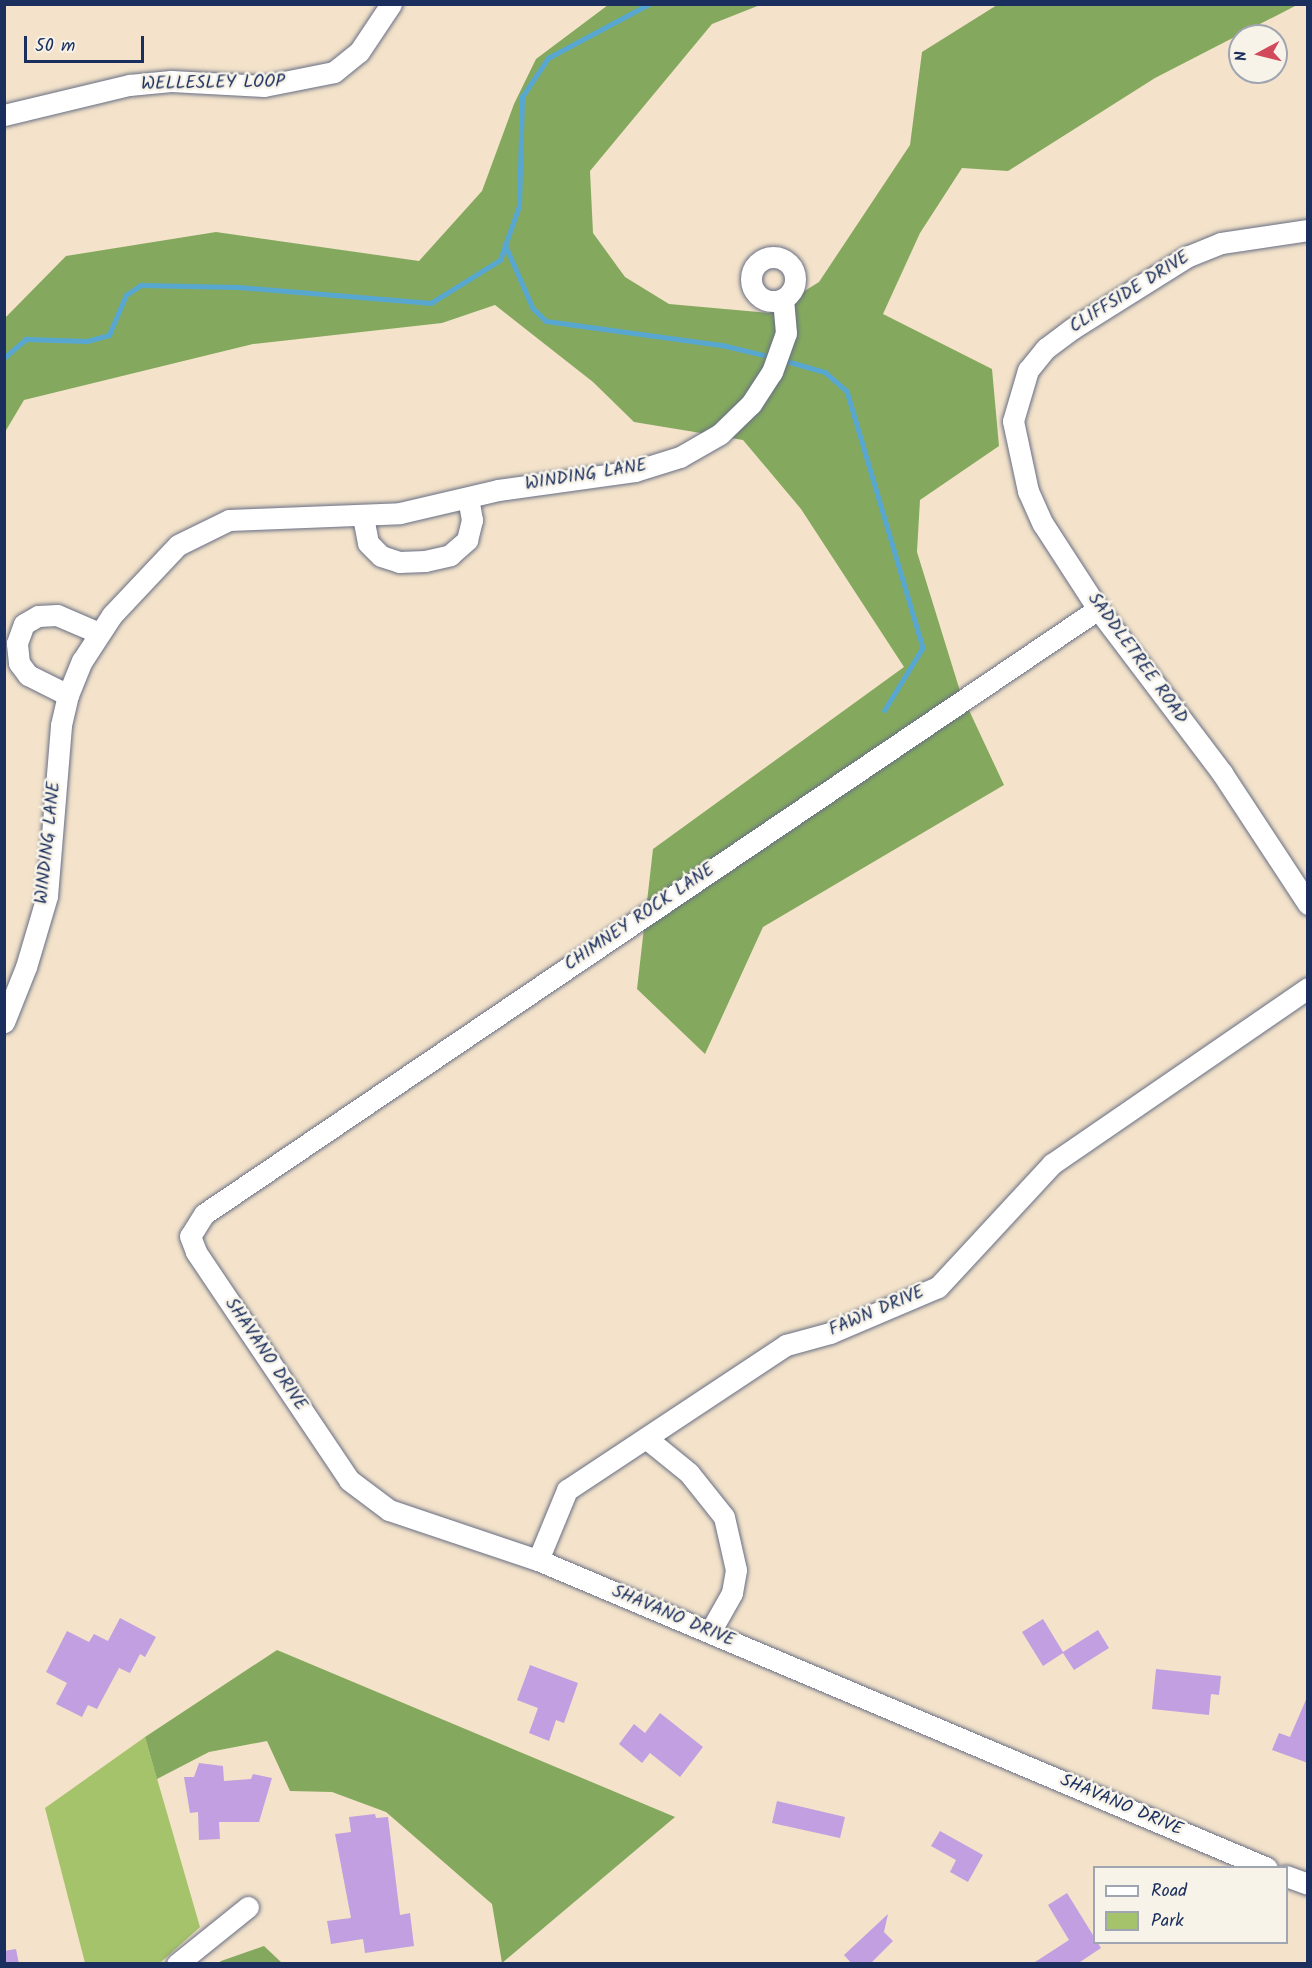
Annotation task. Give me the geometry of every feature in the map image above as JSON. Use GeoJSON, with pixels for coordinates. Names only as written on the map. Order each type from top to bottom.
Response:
{"type":"FeatureCollection","features":[{"type":"Feature","properties":{"kind":"street","name":"WELLESLEY LOOP"},"geometry":{"type":"LineString","coordinates":[[4,115],[129,85],[171,81],[264,86],[334,72],[359,52],[391,4]]}},
{"type":"Feature","properties":{"kind":"street","name":"CLIFFSIDE DRIVE"},"geometry":{"type":"LineString","coordinates":[[1018,395],[1028,370],[1050,345],[1188,256],[1221,243],[1308,230]]}},
{"type":"Feature","properties":{"kind":"street","name":"WINDING LANE"},"geometry":{"type":"LineString","coordinates":[[4,1022],[47,896],[61,725],[68,695],[99,633],[178,546],[204,529],[229,520],[363,517],[635,471],[680,457],[720,434],[751,404],[772,372],[786,333],[783,299]]}},
{"type":"Feature","properties":{"kind":"street","name":"SADDLETREE ROAD"},"geometry":{"type":"LineString","coordinates":[[1018,395],[1013,421],[1028,492],[1043,524],[1098,609],[1222,773],[1308,904]]}},
{"type":"Feature","properties":{"kind":"street"},"geometry":{"type":"LineString","coordinates":[[363,517],[368,543],[381,556],[399,562],[425,561],[450,555],[467,540],[472,520],[468,498]]}},
{"type":"Feature","properties":{"kind":"street","name":"CHIMNEY ROCK LANE"},"geometry":{"type":"LineString","coordinates":[[190,1236],[204,1214],[1098,609]]}},
{"type":"Feature","properties":{"kind":"street"},"geometry":{"type":"LineString","coordinates":[[68,695],[28,675],[19,663],[17,643],[24,624],[38,616],[57,615],[99,633]]}},
{"type":"Feature","properties":{"kind":"street","name":"FAWN DRIVE"},"geometry":{"type":"LineString","coordinates":[[538,1560],[567,1490],[786,1345],[830,1333],[938,1287],[1052,1164],[1308,988]]}},
{"type":"Feature","properties":{"kind":"street","name":"SHAVANO DRIVE"},"geometry":{"type":"LineString","coordinates":[[190,1236],[196,1252],[349,1480],[390,1510],[538,1560],[1262,1866]]}},
{"type":"Feature","properties":{"kind":"street"},"geometry":{"type":"LineString","coordinates":[[646,1438],[690,1473],[724,1517],[736,1570],[732,1593],[710,1632]]}},
{"type":"Feature","properties":{"kind":"street"},"geometry":{"type":"LineString","coordinates":[[1288,1876],[1308,1884]]}},
{"type":"Feature","properties":{"kind":"street"},"geometry":{"type":"LineString","coordinates":[[177,1964],[248,1907]]}},
{"type":"Feature","properties":{"kind":"green space"},"geometry":{"type":"Polygon","coordinates":[[[608,5],[760,5],[712,24],[590,171],[593,233],[625,277],[669,304],[769,313],[819,282],[910,145],[922,52],[997,5],[1297,5],[1260,24],[1228,24],[1228,40],[1155,78],[1008,171],[962,168],[920,233],[883,314],[992,369],[999,446],[920,500],[917,552],[960,691],[1004,785],[763,927],[705,1054],[637,989],[653,849],[904,667],[801,509],[743,440],[634,422],[593,382],[495,305],[442,323],[253,344],[24,400],[5,432],[5,318],[66,256],[216,232],[419,261],[482,191],[514,104],[536,59],[608,5]]]}},
{"type":"Feature","properties":{"kind":"green space"},"geometry":{"type":"Polygon","coordinates":[[[277,1650],[675,1817],[502,1963],[492,1904],[386,1812],[332,1792],[290,1791],[267,1741],[209,1752],[157,1779],[145,1737],[277,1650]]]}},
{"type":"Feature","properties":{"kind":"green space"},"geometry":{"type":"Polygon","coordinates":[[[145,1737],[200,1927],[160,1963],[85,1963],[45,1808],[145,1737]]]}},
{"type":"Feature","properties":{"kind":"green space"},"geometry":{"type":"Polygon","coordinates":[[[264,1946],[282,1963],[219,1963],[221,1961],[264,1946]]]}},
{"type":"Feature","properties":{"kind":"building"},"geometry":{"type":"Polygon","coordinates":[[[120,1618],[156,1637],[145,1657],[140,1654],[130,1673],[119,1668],[97,1709],[88,1705],[82,1717],[56,1704],[67,1683],[46,1672],[67,1631],[89,1642],[94,1634],[108,1641],[120,1618]]]}},
{"type":"Feature","properties":{"kind":"building"},"geometry":{"type":"Polygon","coordinates":[[[1043,1619],[1063,1652],[1098,1630],[1109,1648],[1074,1670],[1063,1653],[1043,1666],[1022,1632],[1043,1619]]]}},
{"type":"Feature","properties":{"kind":"building"},"geometry":{"type":"Polygon","coordinates":[[[530,1665],[578,1683],[564,1723],[556,1720],[549,1741],[529,1733],[538,1708],[517,1700],[530,1665]]]}},
{"type":"Feature","properties":{"kind":"building"},"geometry":{"type":"Polygon","coordinates":[[[1156,1669],[1221,1676],[1219,1695],[1211,1694],[1209,1715],[1152,1709],[1156,1669]]]}},
{"type":"Feature","properties":{"kind":"building"},"geometry":{"type":"Polygon","coordinates":[[[1308,1695],[1308,1763],[1272,1750],[1279,1733],[1290,1737],[1308,1695]]]}},
{"type":"Feature","properties":{"kind":"building"},"geometry":{"type":"Polygon","coordinates":[[[660,1713],[703,1747],[680,1777],[650,1753],[642,1763],[619,1744],[634,1724],[645,1733],[660,1713]]]}},
{"type":"Feature","properties":{"kind":"building"},"geometry":{"type":"Polygon","coordinates":[[[199,1763],[223,1766],[224,1781],[251,1779],[253,1774],[272,1778],[259,1822],[219,1822],[220,1839],[199,1840],[198,1812],[190,1813],[184,1777],[194,1777],[199,1763]]]}},
{"type":"Feature","properties":{"kind":"building"},"geometry":{"type":"Polygon","coordinates":[[[777,1801],[845,1817],[840,1838],[772,1823],[777,1801]]]}},
{"type":"Feature","properties":{"kind":"building"},"geometry":{"type":"Polygon","coordinates":[[[375,1814],[376,1818],[388,1817],[400,1915],[410,1913],[414,1946],[365,1953],[363,1939],[331,1944],[327,1921],[351,1918],[335,1834],[351,1832],[349,1817],[375,1814]]]}},
{"type":"Feature","properties":{"kind":"building"},"geometry":{"type":"Polygon","coordinates":[[[940,1831],[983,1855],[968,1882],[950,1872],[956,1860],[931,1846],[940,1831]]]}},
{"type":"Feature","properties":{"kind":"building"},"geometry":{"type":"Polygon","coordinates":[[[1067,1893],[1093,1935],[1093,1944],[1099,1944],[1101,1948],[1077,1964],[1032,1964],[1069,1940],[1048,1905],[1067,1893]]]}},
{"type":"Feature","properties":{"kind":"building"},"geometry":{"type":"Polygon","coordinates":[[[888,1914],[884,1932],[893,1941],[870,1964],[852,1964],[844,1955],[888,1914]]]}},
{"type":"Feature","properties":{"kind":"building"},"geometry":{"type":"Polygon","coordinates":[[[16,1949],[19,1964],[4,1964],[4,1951],[16,1949]]]}},
{"type":"Feature","properties":{"kind":"waterway"},"geometry":{"type":"LineString","coordinates":[[4,358],[26,339],[87,341],[109,335],[126,295],[141,285],[238,287],[431,303],[500,260],[519,206],[522,97],[548,58],[649,4]]}},
{"type":"Feature","properties":{"kind":"waterway"},"geometry":{"type":"LineString","coordinates":[[505,244],[533,308],[546,321],[722,345],[764,355]]}},
{"type":"Feature","properties":{"kind":"waterway"},"geometry":{"type":"LineString","coordinates":[[790,362],[825,372],[847,391],[923,648],[885,710]]}}]}
